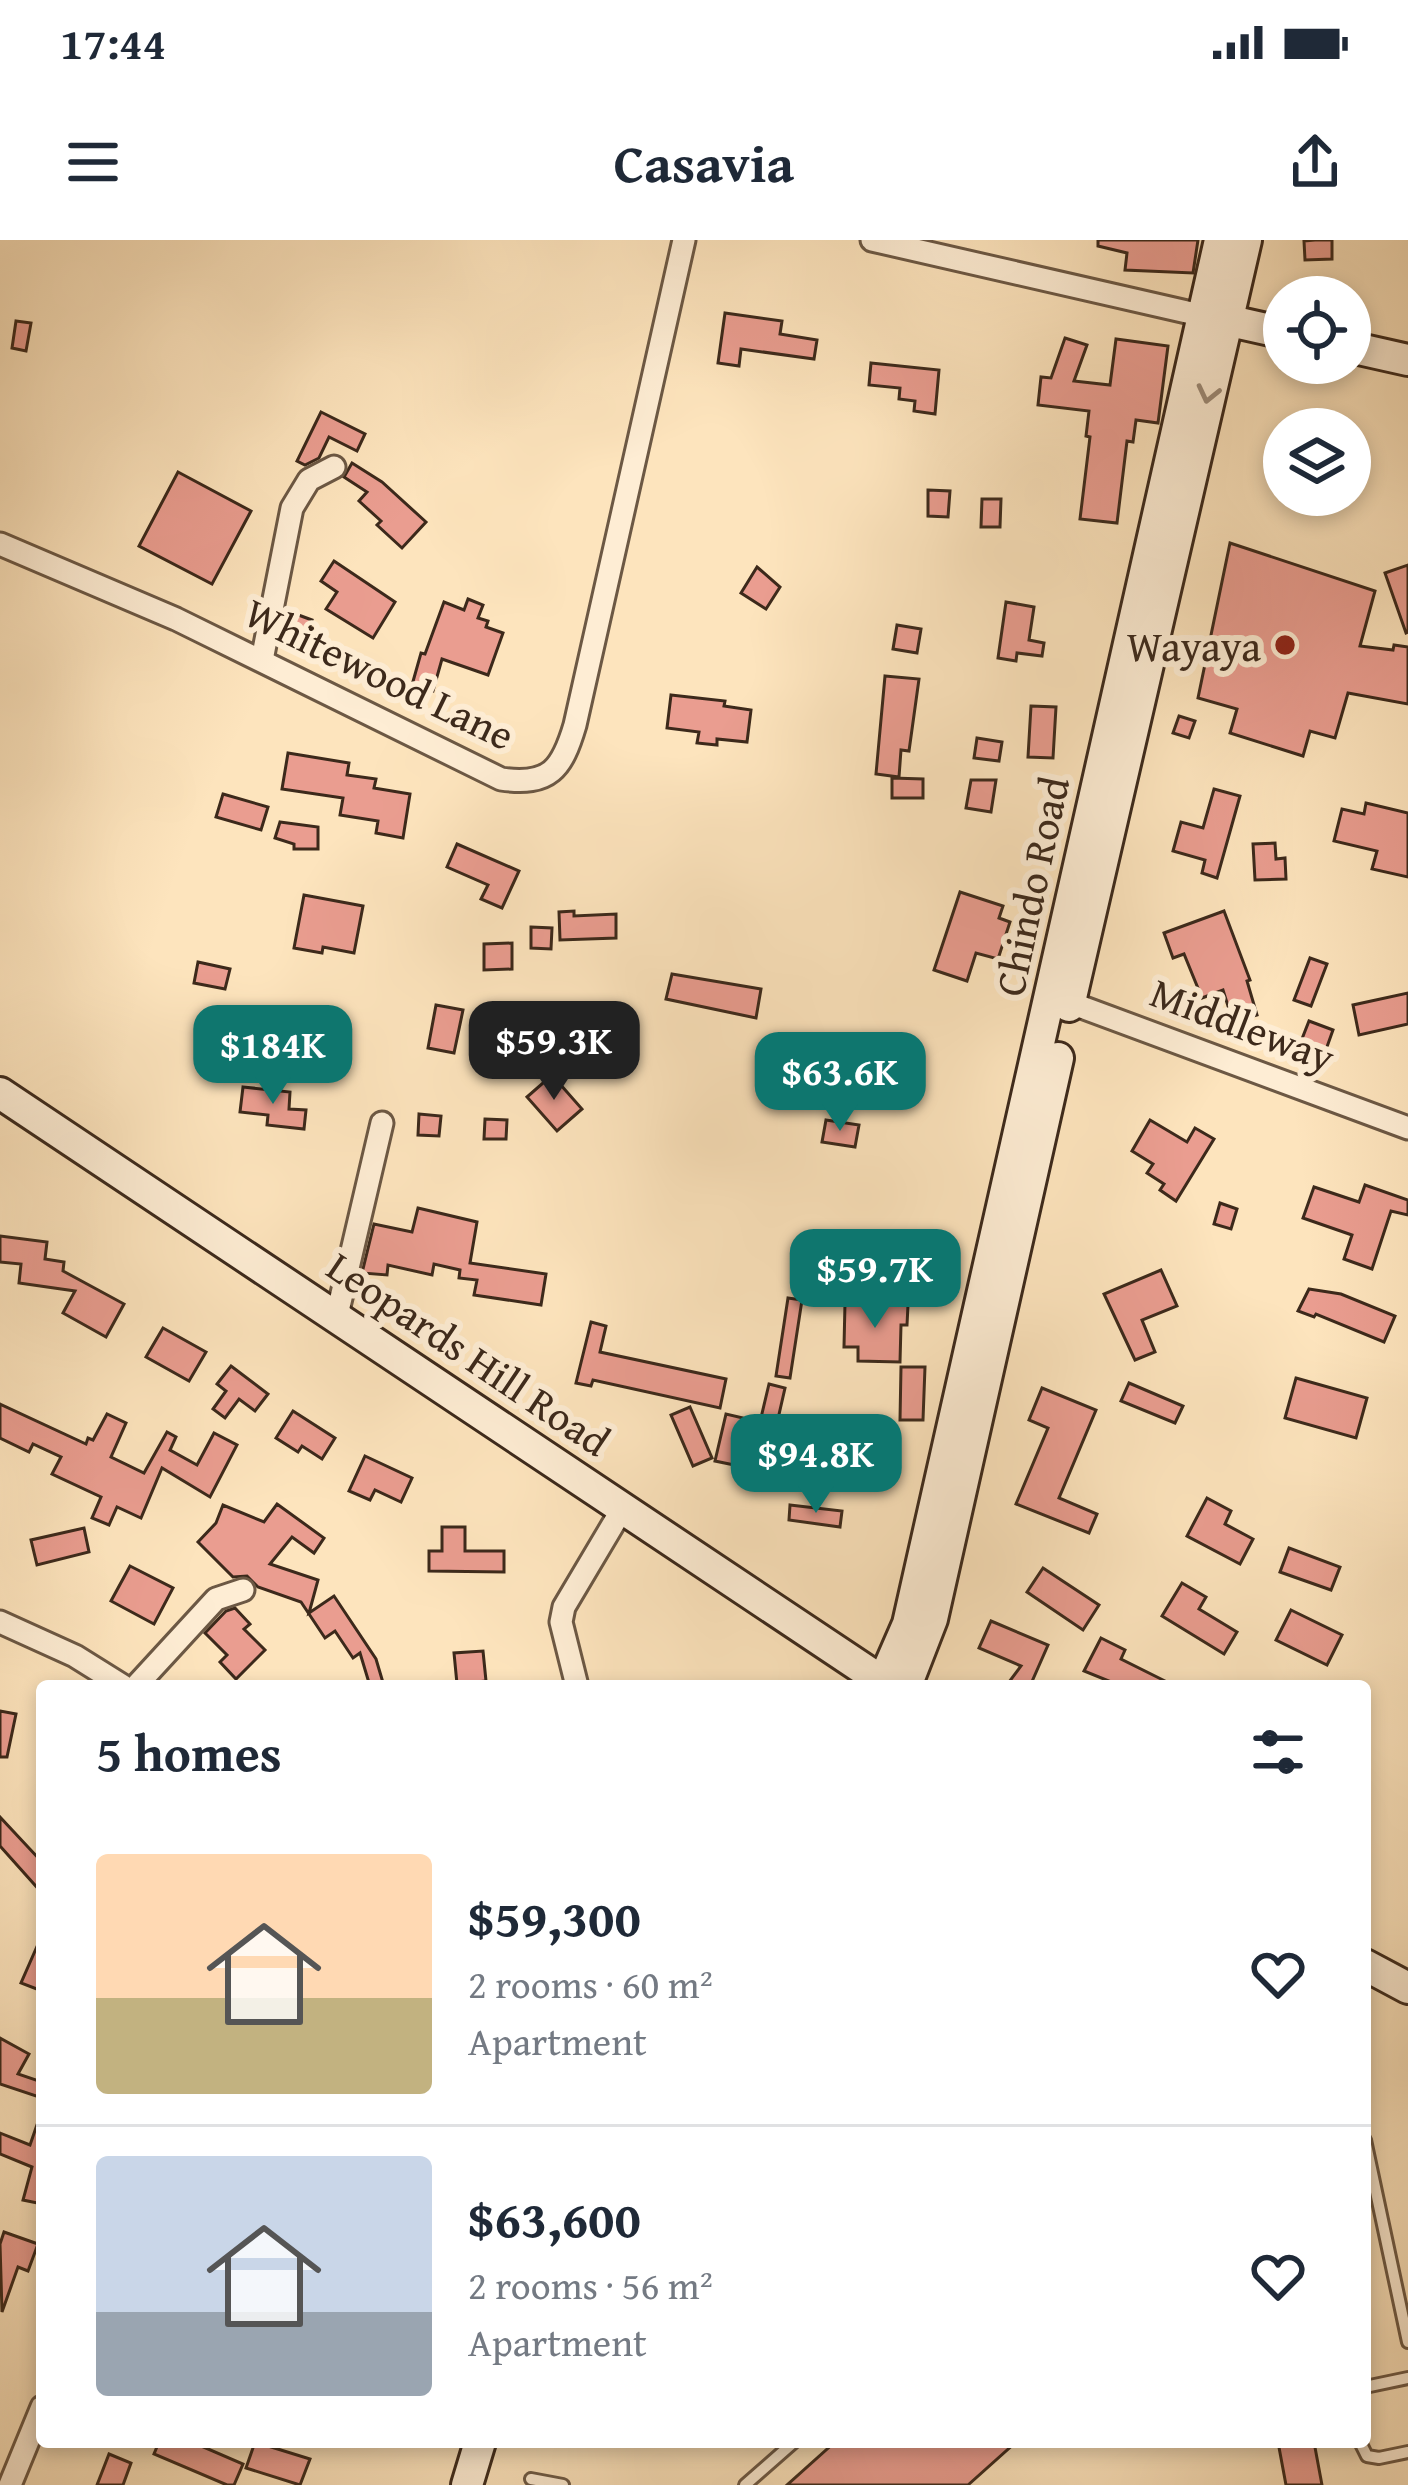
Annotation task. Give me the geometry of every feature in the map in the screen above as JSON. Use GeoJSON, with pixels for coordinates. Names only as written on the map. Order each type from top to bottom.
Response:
{"type":"FeatureCollection","features":[{"type":"Feature","properties":{"kind":"main road","name":"Chindo Road"},"geometry":{"type":"LineString","coordinates":[[887,1680],[915,1638],[1213,317],[1220,240]]}},
{"type":"Feature","properties":{"kind":"main road","name":"Chindo Road"},"geometry":{"type":"LineString","coordinates":[[1213,317],[1246,240]]}},
{"type":"Feature","properties":{"kind":"main road"},"geometry":{"type":"LineString","coordinates":[[1213,317],[1263,328]]}},
{"type":"Feature","properties":{"kind":"main road"},"geometry":{"type":"LineString","coordinates":[[1371,352],[1408,360]]}},
{"type":"Feature","properties":{"kind":"main road","name":"Leopards Hill Road"},"geometry":{"type":"LineString","coordinates":[[0,1093],[624,1506],[877,1680]]}},
{"type":"Feature","properties":{"kind":"main road"},"geometry":{"type":"LineString","coordinates":[[838,1651],[864,1652],[915,1638],[926,1680]]}},
{"type":"Feature","properties":{"kind":"main road"},"geometry":{"type":"LineString","coordinates":[[1371,1968],[1408,1988]]}},
{"type":"Feature","properties":{"kind":"main road"},"geometry":{"type":"LineString","coordinates":[[449,2485],[461,2448]]}},
{"type":"Feature","properties":{"kind":"main road"},"geometry":{"type":"LineString","coordinates":[[467,2485],[478,2448]]}},
{"type":"Feature","properties":{"kind":"street","name":"Whitewood Lane"},"geometry":{"type":"LineString","coordinates":[[0,544],[262,660],[501,779],[542,779],[567,753],[575,725],[684,240]]}},
{"type":"Feature","properties":{"kind":"street"},"geometry":{"type":"LineString","coordinates":[[872,240],[1213,317]]}},
{"type":"Feature","properties":{"kind":"street"},"geometry":{"type":"LineString","coordinates":[[262,660],[292,508],[309,480],[334,467]]}},
{"type":"Feature","properties":{"kind":"street","name":"Middleway"},"geometry":{"type":"LineString","coordinates":[[1060,999],[1408,1128]]}},
{"type":"Feature","properties":{"kind":"street"},"geometry":{"type":"LineString","coordinates":[[338,1316],[382,1123]]}},
{"type":"Feature","properties":{"kind":"street"},"geometry":{"type":"LineString","coordinates":[[576,1680],[561,1622],[564,1607],[624,1506]]}},
{"type":"Feature","properties":{"kind":"street"},"geometry":{"type":"LineString","coordinates":[[142,1680],[216,1599],[243,1590]]}},
{"type":"Feature","properties":{"kind":"street"},"geometry":{"type":"LineString","coordinates":[[0,1622],[113,1680]]}},
{"type":"Feature","properties":{"kind":"street"},"geometry":{"type":"LineString","coordinates":[[10,2485],[36,2422]]}},
{"type":"Feature","properties":{"kind":"lane"},"geometry":{"type":"LineString","coordinates":[[1371,2168],[1408,2342]]}},
{"type":"Feature","properties":{"kind":"lane"},"geometry":{"type":"LineString","coordinates":[[1371,2386],[1408,2378]]}},
{"type":"Feature","properties":{"kind":"lane"},"geometry":{"type":"LineString","coordinates":[[745,2485],[787,2448]]}},
{"type":"Feature","properties":{"kind":"lane"},"geometry":{"type":"LineString","coordinates":[[1363,2448],[1367,2456],[1378,2458],[1408,2452]]}},
{"type":"Feature","properties":{"kind":"lane"},"geometry":{"type":"LineString","coordinates":[[531,2479],[562,2485]]}},
{"type":"Feature","properties":{"kind":"building"},"geometry":{"type":"Polygon","coordinates":[[[1098,240],[1198,240],[1193,273],[1125,270],[1127,253],[1098,246],[1098,240]]]}},
{"type":"Feature","properties":{"kind":"building"},"geometry":{"type":"Polygon","coordinates":[[[1332,240],[1332,259],[1305,260],[1304,241],[1332,240]]]}},
{"type":"Feature","properties":{"kind":"building"},"geometry":{"type":"Polygon","coordinates":[[[725,313],[782,321],[780,334],[817,340],[814,359],[741,349],[739,366],[718,363],[725,313]]]}},
{"type":"Feature","properties":{"kind":"building"},"geometry":{"type":"Polygon","coordinates":[[[16,321],[31,323],[26,351],[12,348],[16,321]]]}},
{"type":"Feature","properties":{"kind":"building"},"geometry":{"type":"Polygon","coordinates":[[[1065,338],[1087,345],[1074,381],[1110,385],[1116,339],[1168,346],[1158,423],[1136,420],[1133,442],[1127,441],[1117,523],[1080,519],[1089,411],[1038,405],[1041,377],[1051,378],[1065,338]]]}},
{"type":"Feature","properties":{"kind":"building"},"geometry":{"type":"Polygon","coordinates":[[[871,363],[939,370],[935,414],[914,411],[915,401],[899,399],[900,388],[869,385],[871,363]]]}},
{"type":"Feature","properties":{"kind":"building"},"geometry":{"type":"Polygon","coordinates":[[[321,412],[365,434],[357,451],[329,437],[319,458],[305,465],[297,461],[321,412]]]}},
{"type":"Feature","properties":{"kind":"building"},"geometry":{"type":"Polygon","coordinates":[[[352,463],[382,482],[426,522],[402,548],[359,501],[367,492],[344,477],[352,463]]]}},
{"type":"Feature","properties":{"kind":"building"},"geometry":{"type":"Polygon","coordinates":[[[178,472],[251,511],[212,584],[139,546],[178,472]]]}},
{"type":"Feature","properties":{"kind":"building"},"geometry":{"type":"Polygon","coordinates":[[[928,490],[950,491],[948,517],[928,516],[928,490]]]}},
{"type":"Feature","properties":{"kind":"building"},"geometry":{"type":"Polygon","coordinates":[[[982,499],[1001,499],[1000,527],[981,527],[982,499]]]}},
{"type":"Feature","properties":{"kind":"building","name":"Wayaya"},"geometry":{"type":"Polygon","coordinates":[[[1230,543],[1375,591],[1360,646],[1408,647],[1408,704],[1348,693],[1335,738],[1310,731],[1303,756],[1230,733],[1237,709],[1198,698],[1230,543]]]}},
{"type":"Feature","properties":{"kind":"building"},"geometry":{"type":"Polygon","coordinates":[[[334,561],[395,602],[373,638],[326,609],[337,592],[321,581],[334,561]]]}},
{"type":"Feature","properties":{"kind":"building"},"geometry":{"type":"Polygon","coordinates":[[[1408,565],[1408,632],[1406,633],[1385,573],[1408,565]]]}},
{"type":"Feature","properties":{"kind":"building"},"geometry":{"type":"Polygon","coordinates":[[[757,567],[780,587],[766,609],[741,593],[757,567]]]}},
{"type":"Feature","properties":{"kind":"building"},"geometry":{"type":"Polygon","coordinates":[[[468,599],[483,605],[478,618],[488,621],[486,627],[503,633],[488,675],[442,659],[433,691],[412,685],[444,602],[464,610],[468,599]]]}},
{"type":"Feature","properties":{"kind":"building"},"geometry":{"type":"Polygon","coordinates":[[[1006,602],[1034,607],[1029,640],[1044,643],[1042,656],[1017,653],[1016,661],[998,658],[1006,602]]]}},
{"type":"Feature","properties":{"kind":"building"},"geometry":{"type":"Polygon","coordinates":[[[293,613],[312,620],[302,649],[283,642],[293,613]]]}},
{"type":"Feature","properties":{"kind":"building"},"geometry":{"type":"Polygon","coordinates":[[[897,625],[921,629],[917,653],[893,649],[897,625]]]}},
{"type":"Feature","properties":{"kind":"building"},"geometry":{"type":"Polygon","coordinates":[[[885,676],[919,679],[909,751],[901,750],[899,777],[876,774],[885,676]]]}},
{"type":"Feature","properties":{"kind":"building"},"geometry":{"type":"Polygon","coordinates":[[[671,695],[725,701],[724,706],[751,710],[747,742],[697,743],[699,732],[667,728],[671,695]]]}},
{"type":"Feature","properties":{"kind":"building"},"geometry":{"type":"Polygon","coordinates":[[[1031,706],[1056,707],[1053,758],[1028,757],[1031,706]]]}},
{"type":"Feature","properties":{"kind":"building"},"geometry":{"type":"Polygon","coordinates":[[[1179,716],[1195,721],[1189,738],[1173,733],[1179,716]]]}},
{"type":"Feature","properties":{"kind":"building"},"geometry":{"type":"Polygon","coordinates":[[[977,738],[1002,742],[999,761],[974,758],[977,738]]]}},
{"type":"Feature","properties":{"kind":"building"},"geometry":{"type":"Polygon","coordinates":[[[288,753],[349,763],[347,775],[376,779],[374,788],[410,794],[403,838],[376,833],[378,821],[340,815],[343,798],[282,789],[288,753]]]}},
{"type":"Feature","properties":{"kind":"building"},"geometry":{"type":"Polygon","coordinates":[[[892,778],[923,779],[923,798],[892,798],[892,778]]]}},
{"type":"Feature","properties":{"kind":"building"},"geometry":{"type":"Polygon","coordinates":[[[971,780],[996,780],[991,812],[966,808],[971,780]]]}},
{"type":"Feature","properties":{"kind":"building"},"geometry":{"type":"Polygon","coordinates":[[[1214,789],[1240,796],[1217,878],[1202,873],[1205,860],[1173,851],[1181,822],[1203,828],[1214,789]]]}},
{"type":"Feature","properties":{"kind":"building"},"geometry":{"type":"Polygon","coordinates":[[[223,794],[268,807],[261,830],[216,817],[223,794]]]}},
{"type":"Feature","properties":{"kind":"building"},"geometry":{"type":"Polygon","coordinates":[[[1366,803],[1408,813],[1408,877],[1372,869],[1377,851],[1334,841],[1342,809],[1364,814],[1366,803]]]}},
{"type":"Feature","properties":{"kind":"building"},"geometry":{"type":"Polygon","coordinates":[[[280,822],[318,827],[318,849],[294,849],[294,844],[275,838],[280,822]]]}},
{"type":"Feature","properties":{"kind":"building"},"geometry":{"type":"Polygon","coordinates":[[[1275,843],[1276,859],[1285,858],[1286,879],[1255,880],[1253,844],[1275,843]]]}},
{"type":"Feature","properties":{"kind":"building"},"geometry":{"type":"Polygon","coordinates":[[[457,844],[519,871],[502,908],[481,899],[488,885],[447,867],[457,844]]]}},
{"type":"Feature","properties":{"kind":"building"},"geometry":{"type":"Polygon","coordinates":[[[960,892],[1003,906],[999,918],[1010,922],[998,959],[976,953],[967,981],[934,970],[960,892]]]}},
{"type":"Feature","properties":{"kind":"building"},"geometry":{"type":"Polygon","coordinates":[[[304,895],[363,906],[354,953],[294,948],[304,895]]]}},
{"type":"Feature","properties":{"kind":"building"},"geometry":{"type":"Polygon","coordinates":[[[574,911],[574,916],[616,914],[616,938],[560,940],[559,912],[574,911]]]}},
{"type":"Feature","properties":{"kind":"building"},"geometry":{"type":"Polygon","coordinates":[[[1224,911],[1250,980],[1257,1015],[1233,1022],[1223,990],[1202,998],[1184,954],[1173,958],[1164,933],[1224,911]]]}},
{"type":"Feature","properties":{"kind":"building"},"geometry":{"type":"Polygon","coordinates":[[[531,927],[552,928],[551,949],[531,948],[531,927]]]}},
{"type":"Feature","properties":{"kind":"building"},"geometry":{"type":"Polygon","coordinates":[[[512,943],[512,969],[484,970],[484,944],[512,943]]]}},
{"type":"Feature","properties":{"kind":"building"},"geometry":{"type":"Polygon","coordinates":[[[1310,958],[1327,964],[1311,1006],[1294,1000],[1310,958]]]}},
{"type":"Feature","properties":{"kind":"building"},"geometry":{"type":"Polygon","coordinates":[[[198,962],[230,969],[225,989],[194,983],[198,962]]]}},
{"type":"Feature","properties":{"kind":"building"},"geometry":{"type":"Polygon","coordinates":[[[672,974],[761,989],[756,1018],[666,999],[672,974]]]}},
{"type":"Feature","properties":{"kind":"building"},"geometry":{"type":"Polygon","coordinates":[[[1408,993],[1408,1024],[1359,1035],[1353,1005],[1408,993]]]}},
{"type":"Feature","properties":{"kind":"building"},"geometry":{"type":"Polygon","coordinates":[[[436,1005],[463,1010],[454,1053],[428,1048],[436,1005]]]}},
{"type":"Feature","properties":{"kind":"building"},"geometry":{"type":"Polygon","coordinates":[[[1309,1021],[1333,1030],[1323,1058],[1298,1049],[1309,1021]]]}},
{"type":"Feature","properties":{"kind":"building"},"geometry":{"type":"Polygon","coordinates":[[[268,1027],[306,1029],[305,1055],[266,1053],[268,1027]]]}},
{"type":"Feature","properties":{"kind":"building"},"geometry":{"type":"Polygon","coordinates":[[[552,1075],[582,1109],[557,1131],[527,1097],[552,1075]]]}},
{"type":"Feature","properties":{"kind":"building"},"geometry":{"type":"Polygon","coordinates":[[[243,1087],[290,1092],[289,1109],[306,1110],[304,1129],[267,1125],[268,1115],[240,1112],[243,1087]]]}},
{"type":"Feature","properties":{"kind":"building"},"geometry":{"type":"Polygon","coordinates":[[[419,1114],[441,1116],[439,1136],[418,1135],[419,1114]]]}},
{"type":"Feature","properties":{"kind":"building"},"geometry":{"type":"Polygon","coordinates":[[[485,1119],[507,1120],[506,1139],[484,1139],[485,1119]]]}},
{"type":"Feature","properties":{"kind":"building"},"geometry":{"type":"Polygon","coordinates":[[[826,1120],[859,1125],[855,1147],[822,1142],[826,1120]]]}},
{"type":"Feature","properties":{"kind":"building"},"geometry":{"type":"Polygon","coordinates":[[[1150,1120],[1187,1142],[1195,1128],[1214,1139],[1176,1201],[1160,1190],[1164,1184],[1147,1173],[1153,1164],[1132,1151],[1150,1120]]]}},
{"type":"Feature","properties":{"kind":"building"},"geometry":{"type":"Polygon","coordinates":[[[1365,1185],[1408,1200],[1408,1215],[1391,1211],[1372,1269],[1344,1259],[1352,1235],[1303,1218],[1314,1187],[1359,1202],[1365,1185]]]}},
{"type":"Feature","properties":{"kind":"building"},"geometry":{"type":"Polygon","coordinates":[[[1220,1203],[1237,1209],[1231,1229],[1214,1224],[1220,1203]]]}},
{"type":"Feature","properties":{"kind":"building"},"geometry":{"type":"Polygon","coordinates":[[[418,1208],[477,1222],[470,1263],[546,1274],[541,1305],[474,1295],[477,1280],[459,1278],[460,1270],[434,1264],[432,1275],[388,1265],[387,1275],[362,1273],[374,1224],[412,1232],[418,1208]]]}},
{"type":"Feature","properties":{"kind":"building"},"geometry":{"type":"Polygon","coordinates":[[[0,1236],[47,1242],[45,1259],[64,1262],[63,1271],[124,1304],[106,1337],[63,1313],[75,1291],[19,1283],[21,1264],[0,1262],[0,1236]]]}},
{"type":"Feature","properties":{"kind":"building"},"geometry":{"type":"Polygon","coordinates":[[[1161,1270],[1177,1306],[1142,1320],[1155,1352],[1135,1360],[1104,1294],[1161,1270]]]}},
{"type":"Feature","properties":{"kind":"building"},"geometry":{"type":"Polygon","coordinates":[[[1309,1289],[1341,1294],[1395,1316],[1384,1342],[1298,1311],[1309,1289]]]}},
{"type":"Feature","properties":{"kind":"building"},"geometry":{"type":"Polygon","coordinates":[[[788,1298],[802,1300],[790,1378],[776,1376],[788,1298]]]}},
{"type":"Feature","properties":{"kind":"building"},"geometry":{"type":"Polygon","coordinates":[[[845,1303],[908,1305],[907,1325],[901,1325],[900,1362],[858,1361],[858,1347],[844,1347],[845,1303]]]}},
{"type":"Feature","properties":{"kind":"building"},"geometry":{"type":"Polygon","coordinates":[[[591,1322],[606,1326],[600,1352],[726,1379],[720,1408],[593,1380],[591,1386],[576,1383],[591,1322]]]}},
{"type":"Feature","properties":{"kind":"building"},"geometry":{"type":"Polygon","coordinates":[[[163,1328],[206,1352],[189,1381],[146,1357],[163,1328]]]}},
{"type":"Feature","properties":{"kind":"building"},"geometry":{"type":"Polygon","coordinates":[[[231,1366],[268,1394],[255,1411],[239,1399],[225,1418],[213,1409],[226,1391],[217,1384],[231,1366]]]}},
{"type":"Feature","properties":{"kind":"building"},"geometry":{"type":"Polygon","coordinates":[[[901,1367],[925,1367],[923,1420],[900,1420],[901,1367]]]}},
{"type":"Feature","properties":{"kind":"building"},"geometry":{"type":"Polygon","coordinates":[[[1296,1378],[1367,1398],[1356,1438],[1285,1418],[1296,1378]]]}},
{"type":"Feature","properties":{"kind":"building"},"geometry":{"type":"Polygon","coordinates":[[[1129,1383],[1183,1406],[1175,1423],[1121,1401],[1129,1383]]]}},
{"type":"Feature","properties":{"kind":"building"},"geometry":{"type":"Polygon","coordinates":[[[769,1384],[785,1388],[772,1445],[746,1439],[739,1466],[715,1461],[726,1414],[760,1422],[769,1384]]]}},
{"type":"Feature","properties":{"kind":"building"},"geometry":{"type":"Polygon","coordinates":[[[1042,1388],[1096,1410],[1059,1498],[1097,1514],[1089,1533],[1016,1504],[1048,1428],[1029,1420],[1042,1388]]]}},
{"type":"Feature","properties":{"kind":"building"},"geometry":{"type":"Polygon","coordinates":[[[0,1404],[86,1444],[107,1414],[126,1423],[111,1457],[144,1473],[167,1432],[176,1437],[170,1450],[197,1465],[214,1433],[237,1445],[210,1497],[162,1468],[141,1518],[117,1507],[109,1525],[92,1518],[101,1497],[52,1474],[61,1457],[33,1444],[29,1452],[0,1438],[0,1404]]]}},
{"type":"Feature","properties":{"kind":"building"},"geometry":{"type":"Polygon","coordinates":[[[690,1407],[712,1458],[693,1466],[671,1415],[690,1407]]]}},
{"type":"Feature","properties":{"kind":"building"},"geometry":{"type":"Polygon","coordinates":[[[293,1411],[335,1438],[322,1459],[276,1438],[293,1411]]]}},
{"type":"Feature","properties":{"kind":"building"},"geometry":{"type":"Polygon","coordinates":[[[365,1456],[412,1478],[401,1502],[375,1490],[370,1500],[349,1491],[365,1456]]]}},
{"type":"Feature","properties":{"kind":"building"},"geometry":{"type":"Polygon","coordinates":[[[1207,1498],[1231,1511],[1225,1524],[1253,1539],[1240,1564],[1187,1536],[1207,1498]]]}},
{"type":"Feature","properties":{"kind":"building"},"geometry":{"type":"Polygon","coordinates":[[[277,1504],[324,1538],[314,1553],[292,1537],[270,1564],[318,1580],[309,1613],[334,1596],[376,1659],[382,1680],[368,1680],[360,1653],[353,1658],[335,1631],[325,1638],[301,1602],[258,1587],[247,1576],[233,1577],[198,1542],[216,1523],[223,1505],[264,1522],[277,1504]]]}},
{"type":"Feature","properties":{"kind":"building"},"geometry":{"type":"Polygon","coordinates":[[[790,1505],[842,1511],[840,1527],[789,1520],[790,1505]]]}},
{"type":"Feature","properties":{"kind":"building"},"geometry":{"type":"Polygon","coordinates":[[[442,1527],[465,1527],[465,1551],[504,1551],[504,1572],[429,1571],[429,1551],[442,1551],[442,1527]]]}},
{"type":"Feature","properties":{"kind":"building"},"geometry":{"type":"Polygon","coordinates":[[[84,1528],[89,1552],[37,1565],[31,1540],[84,1528]]]}},
{"type":"Feature","properties":{"kind":"building"},"geometry":{"type":"Polygon","coordinates":[[[1289,1548],[1340,1567],[1331,1590],[1280,1572],[1289,1548]]]}},
{"type":"Feature","properties":{"kind":"building"},"geometry":{"type":"Polygon","coordinates":[[[130,1566],[173,1588],[154,1624],[111,1601],[130,1566]]]}},
{"type":"Feature","properties":{"kind":"building"},"geometry":{"type":"Polygon","coordinates":[[[1043,1568],[1099,1605],[1083,1630],[1027,1592],[1043,1568]]]}},
{"type":"Feature","properties":{"kind":"building"},"geometry":{"type":"Polygon","coordinates":[[[1182,1583],[1206,1597],[1199,1609],[1237,1632],[1224,1654],[1162,1616],[1182,1583]]]}},
{"type":"Feature","properties":{"kind":"building"},"geometry":{"type":"Polygon","coordinates":[[[235,1608],[250,1624],[244,1629],[265,1650],[236,1679],[220,1662],[227,1655],[205,1633],[235,1608]]]}},
{"type":"Feature","properties":{"kind":"building"},"geometry":{"type":"Polygon","coordinates":[[[1291,1610],[1342,1635],[1327,1665],[1276,1640],[1291,1610]]]}},
{"type":"Feature","properties":{"kind":"building"},"geometry":{"type":"Polygon","coordinates":[[[991,1621],[1048,1645],[1033,1680],[1010,1680],[1021,1666],[979,1648],[991,1621]]]}},
{"type":"Feature","properties":{"kind":"building"},"geometry":{"type":"Polygon","coordinates":[[[1101,1638],[1125,1650],[1121,1659],[1163,1680],[1106,1680],[1084,1671],[1101,1638]]]}},
{"type":"Feature","properties":{"kind":"building"},"geometry":{"type":"Polygon","coordinates":[[[483,1651],[486,1680],[457,1680],[454,1653],[483,1651]]]}},
{"type":"Feature","properties":{"kind":"building"},"geometry":{"type":"Polygon","coordinates":[[[0,1711],[16,1714],[7,1757],[0,1757],[0,1711]]]}},
{"type":"Feature","properties":{"kind":"building"},"geometry":{"type":"Polygon","coordinates":[[[0,1817],[36,1856],[36,1886],[0,1846],[0,1817]]]}},
{"type":"Feature","properties":{"kind":"building"},"geometry":{"type":"Polygon","coordinates":[[[36,1949],[36,1989],[21,1983],[36,1949]]]}},
{"type":"Feature","properties":{"kind":"building"},"geometry":{"type":"Polygon","coordinates":[[[0,2038],[29,2054],[18,2074],[36,2080],[36,2096],[0,2084],[0,2038]]]}},
{"type":"Feature","properties":{"kind":"building"},"geometry":{"type":"Polygon","coordinates":[[[36,2128],[36,2203],[23,2200],[32,2167],[0,2154],[0,2133],[30,2145],[36,2128]]]}},
{"type":"Feature","properties":{"kind":"building"},"geometry":{"type":"Polygon","coordinates":[[[4,2232],[36,2243],[28,2271],[18,2267],[2,2312],[0,2244],[4,2232]]]}},
{"type":"Feature","properties":{"kind":"building"},"geometry":{"type":"Polygon","coordinates":[[[156,2448],[206,2448],[243,2464],[234,2485],[227,2485],[154,2454],[156,2448]]]}},
{"type":"Feature","properties":{"kind":"building"},"geometry":{"type":"Polygon","coordinates":[[[253,2448],[274,2448],[310,2459],[300,2485],[246,2468],[253,2448]]]}},
{"type":"Feature","properties":{"kind":"building"},"geometry":{"type":"Polygon","coordinates":[[[828,2448],[1009,2448],[968,2485],[787,2485],[828,2448]]]}},
{"type":"Feature","properties":{"kind":"building"},"geometry":{"type":"Polygon","coordinates":[[[1279,2448],[1315,2448],[1322,2485],[1286,2485],[1279,2448]]]}},
{"type":"Feature","properties":{"kind":"building"},"geometry":{"type":"Polygon","coordinates":[[[109,2454],[131,2463],[123,2485],[97,2485],[109,2454]]]}},
{"type":"Feature","properties":{"kind":"place","name":"Wayaya"},"geometry":{"type":"Point","coordinates":[1285,645]}}]}
